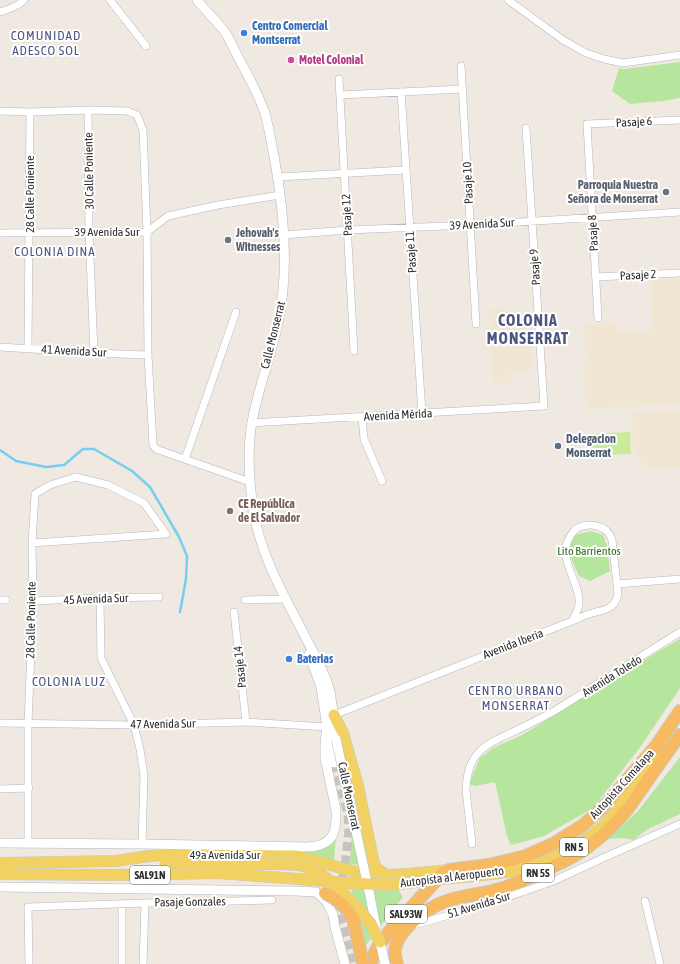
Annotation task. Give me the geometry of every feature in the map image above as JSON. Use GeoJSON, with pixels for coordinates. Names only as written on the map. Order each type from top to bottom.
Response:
{"type":"FeatureCollection","features":[{"type":"Feature","properties":{"kind":"highway","name":"Autopista Comalapa"},"geometry":{"type":"LineString","coordinates":[[446,875],[526,856],[573,832],[593,817],[608,802],[656,746],[680,711]]}},
{"type":"Feature","properties":{"kind":"highway","name":"Autopista Comalapa"},"geometry":{"type":"LineString","coordinates":[[670,749],[680,735]]}},
{"type":"Feature","properties":{"kind":"highway","name":"RN 5S"},"geometry":{"type":"LineString","coordinates":[[397,964],[395,948],[398,939],[409,926],[427,910],[455,899],[499,889],[513,884],[557,865],[579,853],[599,838],[626,811],[670,749]]}},
{"type":"Feature","properties":{"kind":"highway","name":"SAL93W"},"geometry":{"type":"LineString","coordinates":[[371,964],[372,956],[386,936],[439,876],[443,873],[446,875]]}},
{"type":"Feature","properties":{"kind":"highway"},"geometry":{"type":"LineString","coordinates":[[321,893],[336,899],[343,905],[353,918],[363,964]]}},
{"type":"Feature","properties":{"kind":"main road"},"geometry":{"type":"LineString","coordinates":[[334,715],[343,733],[356,779],[374,864],[376,869],[388,875]]}},
{"type":"Feature","properties":{"kind":"main road","name":"Autopista al Aeropuerto"},"geometry":{"type":"LineString","coordinates":[[356,884],[388,885],[446,875],[502,872],[530,866],[552,858],[574,847],[601,828],[610,819],[648,770],[670,749]]}},
{"type":"Feature","properties":{"kind":"main road","name":"49a Avenida Sur"},"geometry":{"type":"LineString","coordinates":[[0,863],[116,862],[156,855],[274,855],[296,856],[369,874],[446,875]]}},
{"type":"Feature","properties":{"kind":"main road"},"geometry":{"type":"LineString","coordinates":[[116,862],[271,864],[307,867],[319,873],[342,892],[371,925],[380,942]]}},
{"type":"Feature","properties":{"kind":"main road","name":"49a Avenida Sur"},"geometry":{"type":"LineString","coordinates":[[0,874],[112,875],[218,873],[356,884]]}},
{"type":"Feature","properties":{"kind":"street"},"geometry":{"type":"LineString","coordinates":[[0,12],[21,4],[24,0]]}},
{"type":"Feature","properties":{"kind":"street"},"geometry":{"type":"LineString","coordinates":[[110,0],[146,46]]}},
{"type":"Feature","properties":{"kind":"street","name":"Calle Monserrat"},"geometry":{"type":"LineString","coordinates":[[196,0],[225,32],[251,81],[265,114],[269,130],[278,177],[284,236],[283,296],[278,324],[251,423],[249,443],[250,482],[253,508],[256,524],[267,557],[285,599],[320,665],[330,692],[336,739],[385,964]]}},
{"type":"Feature","properties":{"kind":"street"},"geometry":{"type":"LineString","coordinates":[[508,0],[563,40],[586,53],[604,59],[623,63],[680,55]]}},
{"type":"Feature","properties":{"kind":"street","name":"Pasaje 10"},"geometry":{"type":"LineString","coordinates":[[461,66],[476,324]]}},
{"type":"Feature","properties":{"kind":"street","name":"Pasaje 12"},"geometry":{"type":"LineString","coordinates":[[339,79],[354,351]]}},
{"type":"Feature","properties":{"kind":"street"},"geometry":{"type":"LineString","coordinates":[[340,95],[463,89]]}},
{"type":"Feature","properties":{"kind":"street","name":"Pasaje 11"},"geometry":{"type":"LineString","coordinates":[[401,92],[422,413]]}},
{"type":"Feature","properties":{"kind":"street","name":"30 Calle Poniente"},"geometry":{"type":"LineString","coordinates":[[88,110],[89,232],[94,353]]}},
{"type":"Feature","properties":{"kind":"street"},"geometry":{"type":"LineString","coordinates":[[0,111],[127,111],[137,115],[143,130],[147,232],[148,354],[153,445],[156,449],[250,482]]}},
{"type":"Feature","properties":{"kind":"street","name":"28 Calle Poniente"},"geometry":{"type":"LineString","coordinates":[[28,348],[30,112]]}},
{"type":"Feature","properties":{"kind":"street","name":"Pasaje 6"},"geometry":{"type":"LineString","coordinates":[[587,124],[680,120]]}},
{"type":"Feature","properties":{"kind":"street","name":"Pasaje 8"},"geometry":{"type":"LineString","coordinates":[[587,124],[598,318]]}},
{"type":"Feature","properties":{"kind":"street","name":"Pasaje 9"},"geometry":{"type":"LineString","coordinates":[[526,128],[544,406]]}},
{"type":"Feature","properties":{"kind":"street"},"geometry":{"type":"LineString","coordinates":[[278,177],[406,170]]}},
{"type":"Feature","properties":{"kind":"street","name":"39 Avenida Sur"},"geometry":{"type":"LineString","coordinates":[[0,233],[147,232],[168,216],[218,205],[280,195]]}},
{"type":"Feature","properties":{"kind":"street","name":"39 Avenida Sur"},"geometry":{"type":"LineString","coordinates":[[284,236],[348,230],[470,225],[680,212]]}},
{"type":"Feature","properties":{"kind":"street","name":"Pasaje 2"},"geometry":{"type":"LineString","coordinates":[[596,278],[680,273]]}},
{"type":"Feature","properties":{"kind":"street"},"geometry":{"type":"LineString","coordinates":[[185,459],[236,312]]}},
{"type":"Feature","properties":{"kind":"street","name":"41 Avenida Sur"},"geometry":{"type":"LineString","coordinates":[[0,347],[94,353],[148,354]]}},
{"type":"Feature","properties":{"kind":"street","name":"Avenida Mérida"},"geometry":{"type":"LineString","coordinates":[[251,423],[544,406]]}},
{"type":"Feature","properties":{"kind":"street"},"geometry":{"type":"LineString","coordinates":[[362,417],[364,439],[382,481]]}},
{"type":"Feature","properties":{"kind":"street","name":"28 Calle Poniente"},"geometry":{"type":"LineString","coordinates":[[28,843],[28,724],[33,601],[32,543],[35,494],[50,485],[76,477],[108,485],[144,503],[166,534],[32,543]]}},
{"type":"Feature","properties":{"kind":"street","name":"Avenida Iberia"},"geometry":{"type":"LineString","coordinates":[[334,715],[572,622],[588,615],[600,612],[611,606],[618,596],[612,540],[610,534],[594,525],[583,526],[576,529],[568,540],[566,550],[567,563],[579,599],[578,609],[572,622]]}},
{"type":"Feature","properties":{"kind":"street"},"geometry":{"type":"LineString","coordinates":[[617,584],[680,579]]}},
{"type":"Feature","properties":{"kind":"street","name":"45 Avenida Sur"},"geometry":{"type":"LineString","coordinates":[[33,601],[159,597]]}},
{"type":"Feature","properties":{"kind":"street"},"geometry":{"type":"LineString","coordinates":[[100,598],[101,658],[134,725],[140,749],[144,776],[142,844]]}},
{"type":"Feature","properties":{"kind":"street"},"geometry":{"type":"LineString","coordinates":[[245,600],[285,599]]}},
{"type":"Feature","properties":{"kind":"street","name":"Pasaje 14"},"geometry":{"type":"LineString","coordinates":[[234,612],[246,722]]}},
{"type":"Feature","properties":{"kind":"street","name":"Calle Monserrat"},"geometry":{"type":"LineString","coordinates":[[303,632],[321,687],[334,762]]}},
{"type":"Feature","properties":{"kind":"street","name":"Avenida Toledo"},"geometry":{"type":"LineString","coordinates":[[472,844],[466,790],[473,759],[480,750],[492,741],[539,720],[556,710],[680,632]]}},
{"type":"Feature","properties":{"kind":"street","name":"47 Avenida Sur"},"geometry":{"type":"LineString","coordinates":[[0,724],[134,725],[246,722],[327,727]]}},
{"type":"Feature","properties":{"kind":"street","name":"49a Avenida Sur"},"geometry":{"type":"LineString","coordinates":[[0,843],[318,846],[328,842],[332,838],[336,828],[336,810],[325,758],[327,727]]}},
{"type":"Feature","properties":{"kind":"street"},"geometry":{"type":"LineString","coordinates":[[0,789],[29,788]]}},
{"type":"Feature","properties":{"kind":"street","name":"51 Avenida Sur"},"geometry":{"type":"LineString","coordinates":[[409,926],[474,908],[551,882],[680,824]]}},
{"type":"Feature","properties":{"kind":"street"},"geometry":{"type":"LineString","coordinates":[[0,887],[295,890],[321,893],[333,914],[335,927],[346,964]]}},
{"type":"Feature","properties":{"kind":"street","name":"Pasaje Gonzales"},"geometry":{"type":"LineString","coordinates":[[143,964],[145,903],[272,900]]}},
{"type":"Feature","properties":{"kind":"street"},"geometry":{"type":"LineString","coordinates":[[645,901],[660,964]]}},
{"type":"Feature","properties":{"kind":"street"},"geometry":{"type":"LineString","coordinates":[[29,964],[28,907],[145,903]]}},
{"type":"Feature","properties":{"kind":"street"},"geometry":{"type":"LineString","coordinates":[[122,904],[122,964]]}},
{"type":"Feature","properties":{"kind":"shaded area"},"geometry":{"type":"Polygon","coordinates":[[[680,278],[680,404],[586,409],[584,365],[587,365],[584,326],[618,323],[619,333],[653,331],[650,280],[680,278]]]}},
{"type":"Feature","properties":{"kind":"shaded area"},"geometry":{"type":"Polygon","coordinates":[[[508,309],[510,327],[531,326],[534,370],[511,371],[511,382],[494,383],[489,310],[508,309]]]}},
{"type":"Feature","properties":{"kind":"shaded area"},"geometry":{"type":"Polygon","coordinates":[[[680,411],[680,467],[668,468],[668,466],[644,468],[643,464],[634,453],[632,414],[680,411]]]}},
{"type":"Feature","properties":{"kind":"green space"},"geometry":{"type":"Polygon","coordinates":[[[680,62],[680,98],[630,104],[612,91],[619,68],[625,69],[680,62]]]}},
{"type":"Feature","properties":{"kind":"green space"},"geometry":{"type":"Polygon","coordinates":[[[630,432],[631,454],[588,456],[587,434],[630,432]]]}},
{"type":"Feature","properties":{"kind":"green space","name":"Lito Barrientos"},"geometry":{"type":"Polygon","coordinates":[[[591,531],[603,535],[607,546],[610,571],[590,581],[579,576],[568,551],[575,535],[591,531]]]}},
{"type":"Feature","properties":{"kind":"green space"},"geometry":{"type":"Polygon","coordinates":[[[680,639],[680,688],[641,746],[593,808],[544,836],[511,845],[507,836],[495,782],[475,786],[469,784],[480,758],[493,748],[522,735],[680,639]]]}},
{"type":"Feature","properties":{"kind":"green space"},"geometry":{"type":"Polygon","coordinates":[[[680,757],[680,814],[648,829],[633,840],[625,838],[607,839],[638,811],[680,757]]]}},
{"type":"Feature","properties":{"kind":"green space"},"geometry":{"type":"Polygon","coordinates":[[[352,825],[361,865],[350,864],[352,825]]]}},
{"type":"Feature","properties":{"kind":"green space"},"geometry":{"type":"Polygon","coordinates":[[[336,837],[334,861],[289,852],[181,850],[319,850],[324,849],[336,837]]]}},
{"type":"Feature","properties":{"kind":"green space"},"geometry":{"type":"Polygon","coordinates":[[[349,877],[390,878],[403,897],[366,945],[365,963],[349,877]]]}},
{"type":"Feature","properties":{"kind":"waterway"},"geometry":{"type":"LineString","coordinates":[[0,450],[16,461],[46,467],[64,465],[83,449],[94,449],[132,471],[150,487],[179,537],[187,556],[186,579],[180,612]]}},
{"type":"Feature","properties":{"kind":"tunnel"},"geometry":{"type":"LineString","coordinates":[[334,763],[348,814],[349,831],[344,873],[338,888]]}},
{"type":"Feature","properties":{"kind":"tunnel"},"geometry":{"type":"LineString","coordinates":[[339,901],[355,964]]}},
{"type":"Feature","properties":{"kind":"place","name":"Centro Comercial Montserrat"},"geometry":{"type":"Point","coordinates":[244,33]}},
{"type":"Feature","properties":{"kind":"place","name":"Motel Colonial"},"geometry":{"type":"Point","coordinates":[291,60]}},
{"type":"Feature","properties":{"kind":"place","name":"Parroquia Nuestra Señora de Monserrat"},"geometry":{"type":"Point","coordinates":[666,192]}},
{"type":"Feature","properties":{"kind":"place","name":"Jehovah's Witnesses"},"geometry":{"type":"Point","coordinates":[228,240]}},
{"type":"Feature","properties":{"kind":"place","name":"Delegacion Monserrat"},"geometry":{"type":"Point","coordinates":[558,446]}},
{"type":"Feature","properties":{"kind":"place","name":"CE República de El Salvador"},"geometry":{"type":"Point","coordinates":[230,511]}},
{"type":"Feature","properties":{"kind":"place","name":"Baterias"},"geometry":{"type":"Point","coordinates":[289,659]}},
{"type":"Feature","properties":{"kind":"district","name":"COMUNIDAD ADESCO SOL"},"geometry":{"type":"Point","coordinates":[46,42]}},
{"type":"Feature","properties":{"kind":"district","name":"COLONIA DINA"},"geometry":{"type":"Point","coordinates":[55,251]}},
{"type":"Feature","properties":{"kind":"district","name":"COLONIA MONSERRAT"},"geometry":{"type":"Point","coordinates":[528,329]}},
{"type":"Feature","properties":{"kind":"district","name":"COLONIA LUZ"},"geometry":{"type":"Point","coordinates":[69,681]}},
{"type":"Feature","properties":{"kind":"district","name":"CENTRO URBANO MONSERRAT"},"geometry":{"type":"Point","coordinates":[516,698]}}]}
